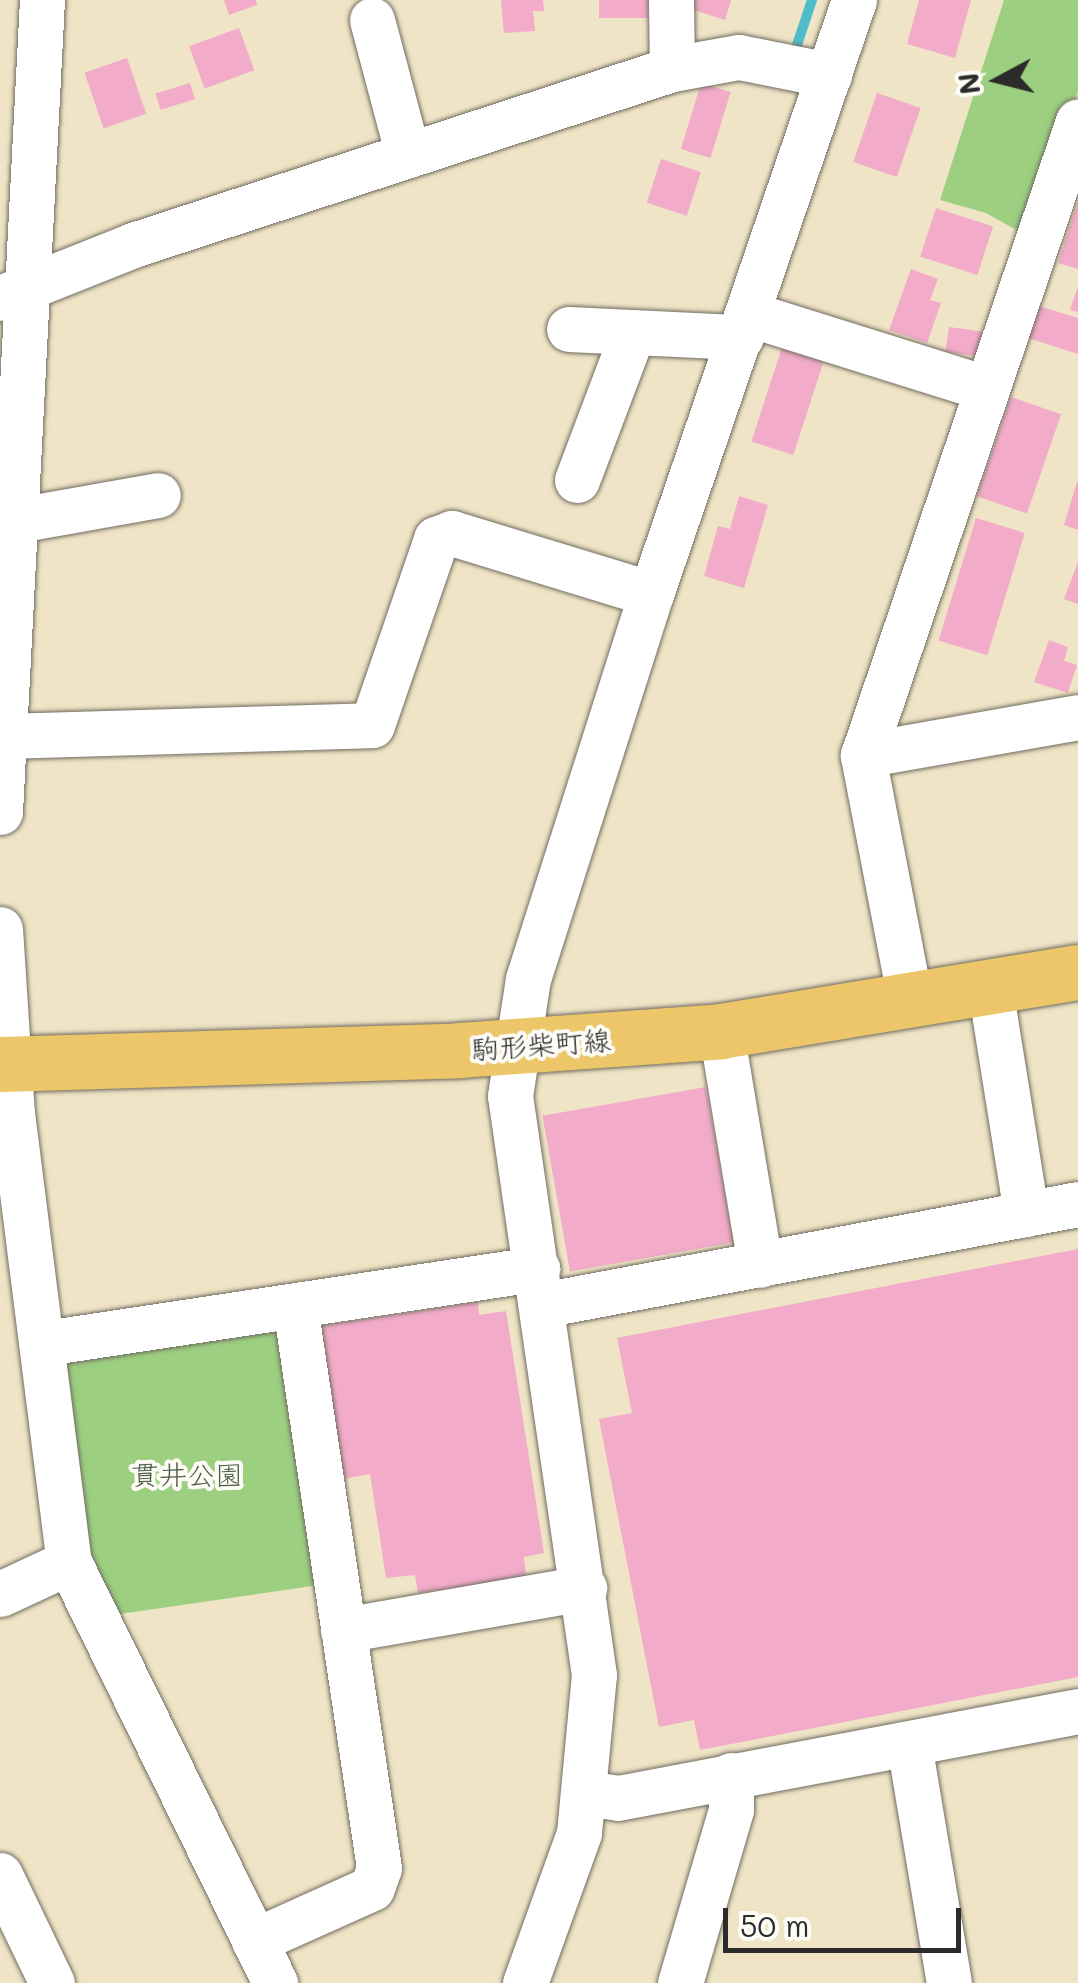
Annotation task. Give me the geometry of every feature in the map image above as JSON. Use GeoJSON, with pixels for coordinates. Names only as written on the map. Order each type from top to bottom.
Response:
{"type":"FeatureCollection","features":[{"type":"Feature","properties":{"kind":"main road","name":"駒形柴町線"},"geometry":{"type":"LineString","coordinates":[[5,1064],[518,1046],[721,1031],[1078,972]]}},
{"type":"Feature","properties":{"kind":"street"},"geometry":{"type":"LineString","coordinates":[[0,812],[18,520],[12,293],[14,193],[42,0]]}},
{"type":"Feature","properties":{"kind":"street"},"geometry":{"type":"LineString","coordinates":[[672,0],[672,68]]}},
{"type":"Feature","properties":{"kind":"street"},"geometry":{"type":"LineString","coordinates":[[525,1983],[565,1881],[584,1793],[594,1675],[510,1096],[528,979],[651,594],[854,0]]}},
{"type":"Feature","properties":{"kind":"street"},"geometry":{"type":"LineString","coordinates":[[372,20],[408,155]]}},
{"type":"Feature","properties":{"kind":"street"},"geometry":{"type":"LineString","coordinates":[[12,293],[672,68],[739,57],[829,75]]}},
{"type":"Feature","properties":{"kind":"street"},"geometry":{"type":"LineString","coordinates":[[910,1000],[863,756],[985,388],[1067,188],[1078,121]]}},
{"type":"Feature","properties":{"kind":"street"},"geometry":{"type":"LineString","coordinates":[[569,329],[633,332],[745,325],[985,388]]}},
{"type":"Feature","properties":{"kind":"street"},"geometry":{"type":"LineString","coordinates":[[578,480],[633,332]]}},
{"type":"Feature","properties":{"kind":"street"},"geometry":{"type":"LineString","coordinates":[[18,520],[158,495]]}},
{"type":"Feature","properties":{"kind":"street"},"geometry":{"type":"LineString","coordinates":[[4,736],[372,724],[436,539],[452,533],[651,594]]}},
{"type":"Feature","properties":{"kind":"street"},"geometry":{"type":"LineString","coordinates":[[863,756],[1078,717]]}},
{"type":"Feature","properties":{"kind":"street"},"geometry":{"type":"LineString","coordinates":[[0,930],[5,1064],[45,1343],[68,1562],[275,1983]]}},
{"type":"Feature","properties":{"kind":"street"},"geometry":{"type":"LineString","coordinates":[[990,988],[1026,1214]]}},
{"type":"Feature","properties":{"kind":"street"},"geometry":{"type":"LineString","coordinates":[[721,1031],[760,1265]]}},
{"type":"Feature","properties":{"kind":"street"},"geometry":{"type":"LineString","coordinates":[[45,1343],[294,1306],[760,1265],[1078,1204]]}},
{"type":"Feature","properties":{"kind":"street"},"geometry":{"type":"LineString","coordinates":[[254,1940],[378,1880],[294,1306]]}},
{"type":"Feature","properties":{"kind":"street"},"geometry":{"type":"LineString","coordinates":[[0,1594],[68,1562]]}},
{"type":"Feature","properties":{"kind":"street"},"geometry":{"type":"LineString","coordinates":[[344,1630],[584,1588]]}},
{"type":"Feature","properties":{"kind":"street"},"geometry":{"type":"LineString","coordinates":[[584,1793],[618,1798],[1078,1711]]}},
{"type":"Feature","properties":{"kind":"street"},"geometry":{"type":"LineString","coordinates":[[908,1744],[949,1983]]}},
{"type":"Feature","properties":{"kind":"street"},"geometry":{"type":"LineString","coordinates":[[680,1983],[730,1810],[730,1775]]}},
{"type":"Feature","properties":{"kind":"street"},"geometry":{"type":"LineString","coordinates":[[0,1875],[52,1983]]}},
{"type":"Feature","properties":{"kind":"green space"},"geometry":{"type":"Polygon","coordinates":[[[1004,0],[1078,0],[1078,91],[1029,237],[986,213],[940,200],[1004,0]]]}},
{"type":"Feature","properties":{"kind":"green space","name":"貫井公園"},"geometry":{"type":"Polygon","coordinates":[[[270,1328],[281,1340],[319,1585],[113,1615],[83,1554],[59,1369],[72,1358],[270,1328]]]}},
{"type":"Feature","properties":{"kind":"building"},"geometry":{"type":"Polygon","coordinates":[[[224,0],[256,0],[257,5],[229,15],[224,0]]]}},
{"type":"Feature","properties":{"kind":"building"},"geometry":{"type":"Polygon","coordinates":[[[501,0],[543,0],[544,11],[533,11],[535,31],[504,33],[501,0]]]}},
{"type":"Feature","properties":{"kind":"building"},"geometry":{"type":"Polygon","coordinates":[[[599,0],[648,0],[648,18],[599,18],[599,0]]]}},
{"type":"Feature","properties":{"kind":"building"},"geometry":{"type":"Polygon","coordinates":[[[694,0],[731,0],[725,20],[691,9],[694,0]]]}},
{"type":"Feature","properties":{"kind":"building"},"geometry":{"type":"Polygon","coordinates":[[[919,0],[971,0],[955,58],[907,44],[919,0]]]}},
{"type":"Feature","properties":{"kind":"building"},"geometry":{"type":"Polygon","coordinates":[[[239,28],[254,70],[205,88],[189,46],[239,28]]]}},
{"type":"Feature","properties":{"kind":"building"},"geometry":{"type":"Polygon","coordinates":[[[127,58],[146,114],[104,128],[84,73],[127,58]]]}},
{"type":"Feature","properties":{"kind":"building"},"geometry":{"type":"Polygon","coordinates":[[[190,83],[195,99],[161,110],[156,94],[190,83]]]}},
{"type":"Feature","properties":{"kind":"building"},"geometry":{"type":"Polygon","coordinates":[[[701,83],[731,92],[710,158],[681,149],[701,83]]]}},
{"type":"Feature","properties":{"kind":"building"},"geometry":{"type":"Polygon","coordinates":[[[877,93],[920,108],[897,177],[853,162],[877,93]]]}},
{"type":"Feature","properties":{"kind":"building"},"geometry":{"type":"Polygon","coordinates":[[[661,159],[701,172],[687,216],[647,203],[661,159]]]}},
{"type":"Feature","properties":{"kind":"building"},"geometry":{"type":"Polygon","coordinates":[[[1078,202],[1078,269],[1058,263],[1078,202]]]}},
{"type":"Feature","properties":{"kind":"building"},"geometry":{"type":"Polygon","coordinates":[[[936,208],[993,227],[977,275],[920,257],[936,208]]]}},
{"type":"Feature","properties":{"kind":"building"},"geometry":{"type":"Polygon","coordinates":[[[911,269],[938,279],[930,300],[941,303],[927,343],[889,330],[911,269]]]}},
{"type":"Feature","properties":{"kind":"building"},"geometry":{"type":"Polygon","coordinates":[[[1078,289],[1078,312],[1070,310],[1078,289]]]}},
{"type":"Feature","properties":{"kind":"building"},"geometry":{"type":"Polygon","coordinates":[[[1036,305],[1078,318],[1078,354],[1025,337],[1036,305]]]}},
{"type":"Feature","properties":{"kind":"building"},"geometry":{"type":"Polygon","coordinates":[[[949,327],[991,333],[987,358],[946,352],[949,327]]]}},
{"type":"Feature","properties":{"kind":"building"},"geometry":{"type":"Polygon","coordinates":[[[786,335],[828,349],[793,455],[751,442],[786,335]]]}},
{"type":"Feature","properties":{"kind":"building"},"geometry":{"type":"Polygon","coordinates":[[[1011,397],[1061,414],[1027,514],[977,496],[1011,397]]]}},
{"type":"Feature","properties":{"kind":"building"},"geometry":{"type":"Polygon","coordinates":[[[1078,482],[1078,530],[1064,525],[1078,482]]]}},
{"type":"Feature","properties":{"kind":"building"},"geometry":{"type":"Polygon","coordinates":[[[739,496],[768,505],[744,588],[704,576],[718,526],[730,529],[739,496]]]}},
{"type":"Feature","properties":{"kind":"building"},"geometry":{"type":"Polygon","coordinates":[[[976,518],[1025,533],[987,655],[939,640],[976,518]]]}},
{"type":"Feature","properties":{"kind":"building"},"geometry":{"type":"Polygon","coordinates":[[[1078,562],[1078,604],[1064,599],[1078,562]]]}},
{"type":"Feature","properties":{"kind":"building"},"geometry":{"type":"Polygon","coordinates":[[[1049,640],[1068,647],[1064,661],[1077,665],[1068,693],[1034,682],[1049,640]]]}},
{"type":"Feature","properties":{"kind":"building"},"geometry":{"type":"Polygon","coordinates":[[[706,1087],[733,1243],[570,1271],[543,1116],[706,1087]]]}},
{"type":"Feature","properties":{"kind":"building"},"geometry":{"type":"Polygon","coordinates":[[[1078,1249],[1078,1677],[700,1750],[694,1720],[659,1727],[599,1419],[632,1413],[617,1338],[1078,1249]]]}},
{"type":"Feature","properties":{"kind":"building"},"geometry":{"type":"Polygon","coordinates":[[[478,1302],[479,1315],[506,1311],[544,1553],[524,1557],[526,1577],[418,1593],[415,1575],[386,1578],[370,1474],[337,1480],[313,1327],[478,1302]]]}},
{"type":"Feature","properties":{"kind":"waterway"},"geometry":{"type":"LineString","coordinates":[[795,51],[812,0]]}}]}
